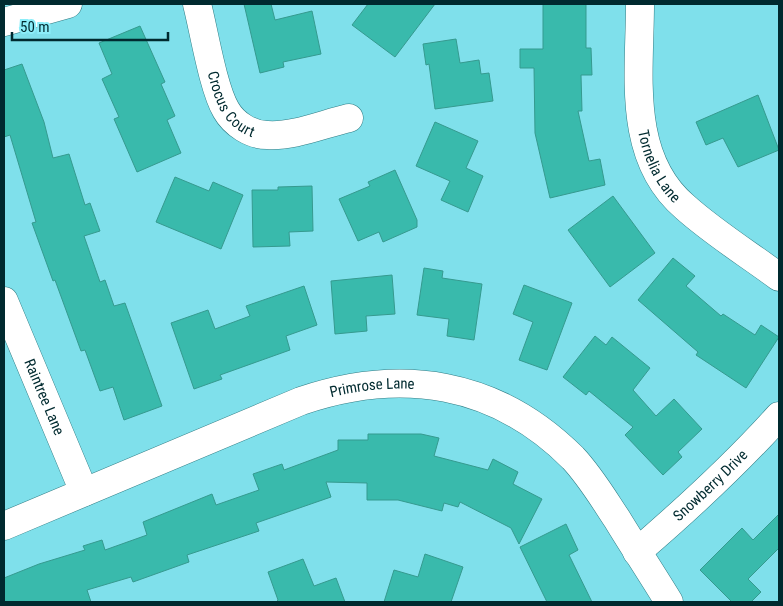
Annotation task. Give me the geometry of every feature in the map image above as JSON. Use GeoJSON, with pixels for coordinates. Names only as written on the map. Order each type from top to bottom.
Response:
{"type":"FeatureCollection","features":[{"type":"Feature","properties":{"kind":"street"},"geometry":{"type":"LineString","coordinates":[[4,22],[68,4]]}},
{"type":"Feature","properties":{"kind":"street","name":"Crocus Court"},"geometry":{"type":"LineString","coordinates":[[197,4],[220,96],[226,111],[237,123],[250,131],[266,136],[282,135],[349,118]]}},
{"type":"Feature","properties":{"kind":"street","name":"Tornelia Lane"},"geometry":{"type":"LineString","coordinates":[[640,4],[641,124],[648,155],[655,170],[663,183],[684,207],[779,277]]}},
{"type":"Feature","properties":{"kind":"street","name":"Raintree Lane"},"geometry":{"type":"LineString","coordinates":[[4,301],[84,492]]}},
{"type":"Feature","properties":{"kind":"street","name":"Primrose Lane"},"geometry":{"type":"LineString","coordinates":[[4,526],[301,401],[334,390],[368,384],[412,383],[454,390],[487,400],[519,416],[547,435],[573,458],[595,485],[669,602]]}},
{"type":"Feature","properties":{"kind":"street","name":"Snowberry Drive"},"geometry":{"type":"LineString","coordinates":[[637,552],[695,502],[750,449],[779,416]]}},
{"type":"Feature","properties":{"kind":"building"},"geometry":{"type":"Polygon","coordinates":[[[244,4],[271,4],[275,20],[312,11],[321,54],[283,62],[284,67],[260,73],[244,4]]]}},
{"type":"Feature","properties":{"kind":"building"},"geometry":{"type":"Polygon","coordinates":[[[368,4],[435,4],[395,57],[352,25],[368,4]]]}},
{"type":"Feature","properties":{"kind":"building"},"geometry":{"type":"Polygon","coordinates":[[[543,4],[586,4],[586,48],[591,48],[592,75],[581,75],[582,111],[578,111],[589,161],[600,159],[605,185],[550,198],[535,133],[534,68],[520,68],[520,49],[543,49],[543,4]]]}},
{"type":"Feature","properties":{"kind":"building"},"geometry":{"type":"Polygon","coordinates":[[[140,26],[165,82],[161,84],[175,116],[167,120],[181,153],[137,172],[114,119],[119,117],[102,79],[112,74],[99,43],[140,26]]]}},
{"type":"Feature","properties":{"kind":"building"},"geometry":{"type":"Polygon","coordinates":[[[456,39],[460,63],[479,60],[481,74],[489,73],[493,101],[435,109],[429,64],[426,65],[423,44],[456,39]]]}},
{"type":"Feature","properties":{"kind":"building"},"geometry":{"type":"Polygon","coordinates":[[[22,64],[44,122],[53,158],[69,154],[85,205],[90,203],[100,231],[84,236],[100,282],[105,280],[114,306],[125,303],[162,406],[124,420],[113,387],[100,391],[85,350],[81,351],[32,223],[36,222],[10,135],[4,137],[4,70],[22,64]]]}},
{"type":"Feature","properties":{"kind":"building"},"geometry":{"type":"Polygon","coordinates":[[[758,95],[779,150],[738,167],[723,138],[706,145],[696,122],[758,95]]]}},
{"type":"Feature","properties":{"kind":"building"},"geometry":{"type":"Polygon","coordinates":[[[435,122],[478,141],[466,168],[483,176],[468,212],[441,200],[450,181],[416,166],[435,122]]]}},
{"type":"Feature","properties":{"kind":"building"},"geometry":{"type":"Polygon","coordinates":[[[395,170],[417,220],[417,227],[383,242],[379,232],[358,241],[339,199],[370,186],[368,182],[395,170]]]}},
{"type":"Feature","properties":{"kind":"building"},"geometry":{"type":"Polygon","coordinates":[[[175,177],[209,191],[213,182],[243,195],[221,249],[156,222],[175,177]]]}},
{"type":"Feature","properties":{"kind":"building"},"geometry":{"type":"Polygon","coordinates":[[[312,186],[313,231],[289,232],[290,246],[253,247],[252,190],[278,190],[278,187],[312,186]]]}},
{"type":"Feature","properties":{"kind":"building"},"geometry":{"type":"Polygon","coordinates":[[[613,196],[655,253],[610,287],[568,230],[613,196]]]}},
{"type":"Feature","properties":{"kind":"building"},"geometry":{"type":"Polygon","coordinates":[[[673,258],[695,276],[686,286],[721,316],[723,314],[755,335],[761,325],[779,337],[746,388],[696,355],[698,352],[638,300],[673,258]]]}},
{"type":"Feature","properties":{"kind":"building"},"geometry":{"type":"Polygon","coordinates":[[[424,268],[443,271],[442,278],[482,284],[474,340],[447,336],[449,319],[417,315],[424,268]]]}},
{"type":"Feature","properties":{"kind":"building"},"geometry":{"type":"Polygon","coordinates":[[[392,275],[395,314],[366,316],[367,331],[335,334],[331,281],[392,275]]]}},
{"type":"Feature","properties":{"kind":"building"},"geometry":{"type":"Polygon","coordinates":[[[524,285],[572,303],[547,370],[519,360],[533,322],[513,314],[524,285]]]}},
{"type":"Feature","properties":{"kind":"building"},"geometry":{"type":"Polygon","coordinates":[[[304,286],[317,325],[286,336],[290,350],[220,375],[222,379],[194,389],[171,323],[208,310],[215,329],[250,316],[246,306],[304,286]]]}},
{"type":"Feature","properties":{"kind":"building"},"geometry":{"type":"Polygon","coordinates":[[[595,336],[606,345],[612,337],[650,368],[633,390],[656,416],[674,399],[702,429],[678,452],[682,457],[663,475],[625,435],[633,427],[589,391],[586,395],[563,377],[595,336]]]}},
{"type":"Feature","properties":{"kind":"building"},"geometry":{"type":"Polygon","coordinates":[[[368,434],[421,434],[439,438],[434,456],[488,470],[493,459],[518,472],[513,484],[542,499],[519,544],[511,528],[460,502],[458,507],[444,503],[442,511],[398,500],[367,500],[367,483],[326,482],[331,497],[256,523],[259,531],[187,555],[189,562],[133,582],[131,577],[87,590],[91,602],[4,602],[4,578],[39,564],[85,550],[83,546],[102,540],[105,550],[147,535],[143,522],[212,494],[216,505],[259,490],[253,474],[282,464],[284,470],[338,450],[338,440],[368,440],[368,434]]]}},
{"type":"Feature","properties":{"kind":"building"},"geometry":{"type":"Polygon","coordinates":[[[779,514],[779,548],[748,579],[761,592],[751,602],[732,602],[700,570],[742,528],[753,540],[779,514]]]}},
{"type":"Feature","properties":{"kind":"building"},"geometry":{"type":"Polygon","coordinates":[[[566,524],[578,550],[569,555],[592,602],[547,602],[520,547],[566,524]]]}},
{"type":"Feature","properties":{"kind":"building"},"geometry":{"type":"Polygon","coordinates":[[[425,554],[463,567],[451,602],[384,602],[394,570],[418,577],[425,554]]]}},
{"type":"Feature","properties":{"kind":"building"},"geometry":{"type":"Polygon","coordinates":[[[303,559],[314,586],[336,578],[345,602],[276,602],[278,600],[268,572],[303,559]]]}}]}
